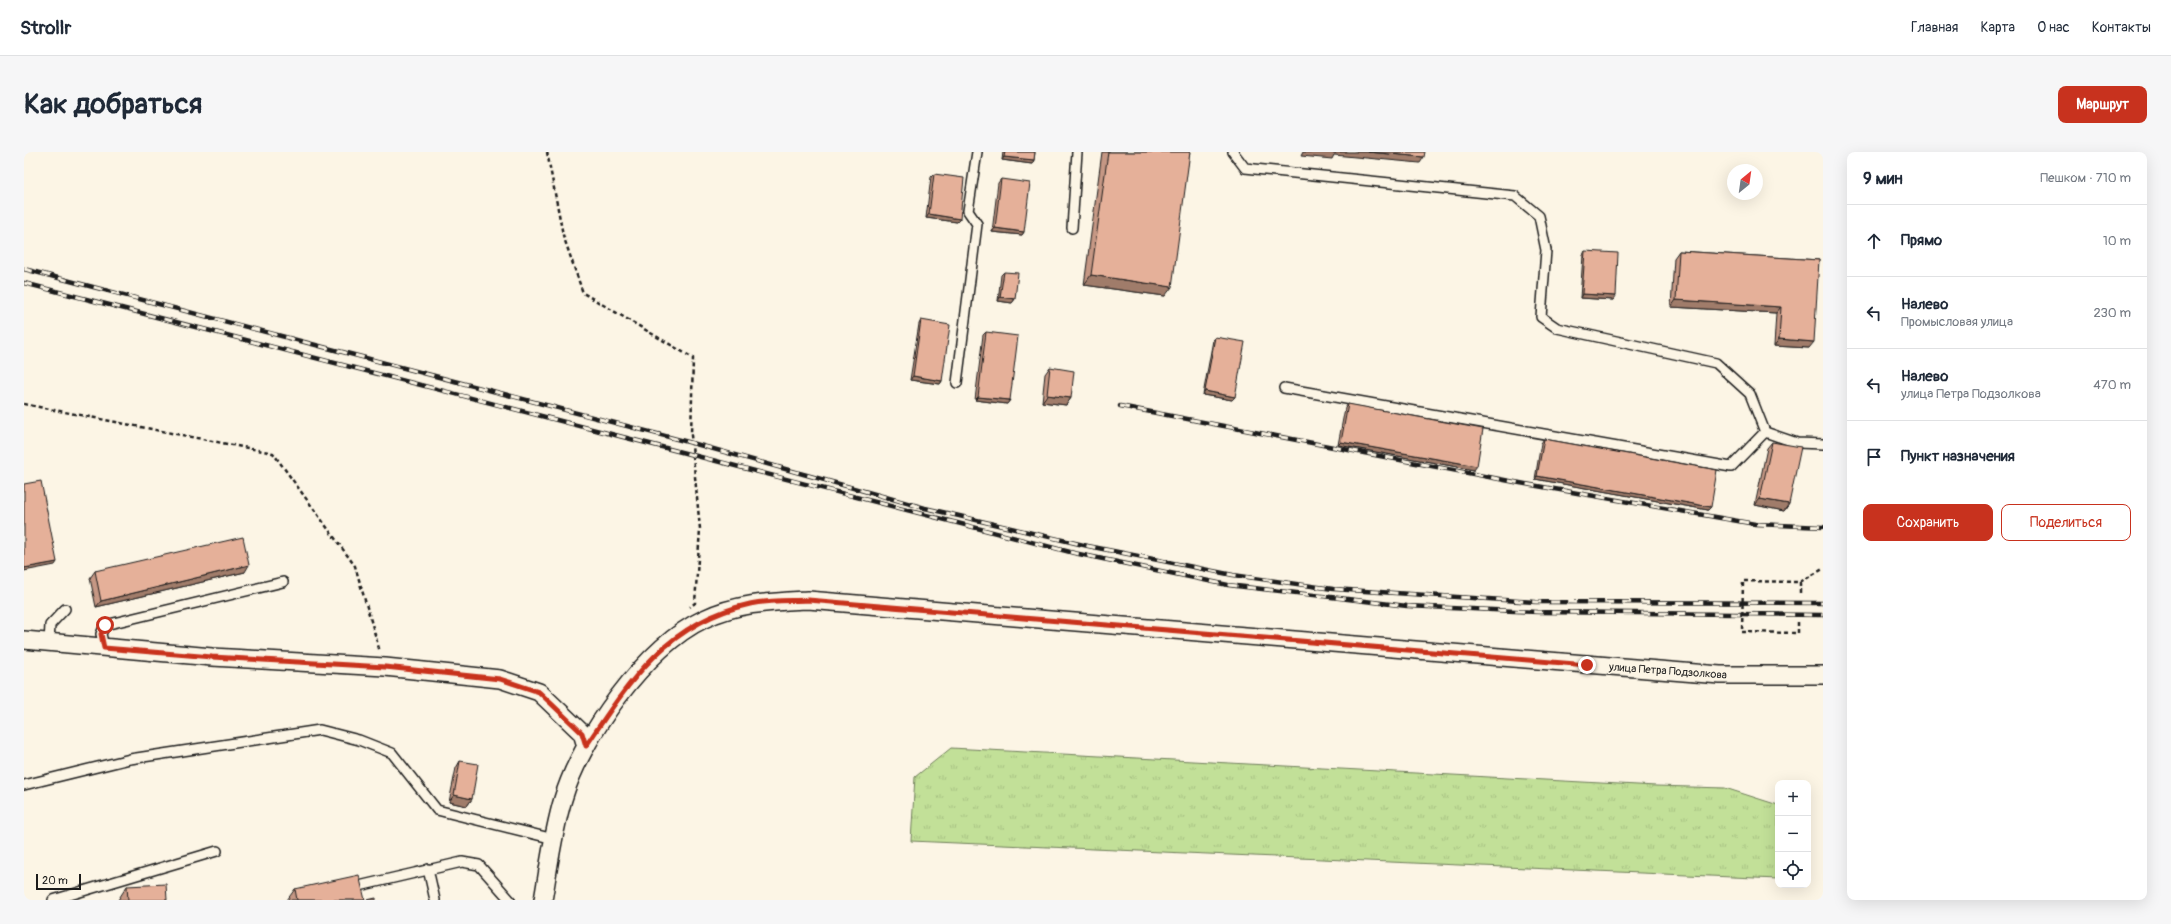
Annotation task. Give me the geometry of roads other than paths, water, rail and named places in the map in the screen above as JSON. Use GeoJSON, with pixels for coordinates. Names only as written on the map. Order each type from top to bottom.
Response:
{"type":"FeatureCollection","features":[{"type":"Feature","properties":{"kind":"street","name":"улица Петра Подзолкова"},"geometry":{"type":"LineString","coordinates":[[543,900],[563,798],[586,746],[624,689],[662,648],[686,629],[705,618],[750,604],[808,600],[1720,675],[1823,675]]}},
{"type":"Feature","properties":{"kind":"street"},"geometry":{"type":"LineString","coordinates":[[24,640],[212,657],[385,667],[500,679],[539,692],[582,733],[586,746]]}},
{"type":"Feature","properties":{"kind":"lane"},"geometry":{"type":"LineString","coordinates":[[957,383],[977,224],[968,211],[977,152]]}},
{"type":"Feature","properties":{"kind":"lane"},"geometry":{"type":"LineString","coordinates":[[1072,228],[1078,152]]}},
{"type":"Feature","properties":{"kind":"lane"},"geometry":{"type":"LineString","coordinates":[[1233,152],[1245,168],[1515,196],[1539,216],[1546,250],[1541,317],[1557,328],[1716,363],[1750,394],[1765,432],[1797,443],[1823,444]]}},
{"type":"Feature","properties":{"kind":"lane"},"geometry":{"type":"LineString","coordinates":[[1284,388],[1731,467],[1765,432]]}},
{"type":"Feature","properties":{"kind":"lane"},"geometry":{"type":"LineString","coordinates":[[104,648],[101,634],[105,625],[283,582]]}},
{"type":"Feature","properties":{"kind":"lane"},"geometry":{"type":"LineString","coordinates":[[49,643],[50,625],[65,609]]}},
{"type":"Feature","properties":{"kind":"lane"},"geometry":{"type":"LineString","coordinates":[[24,785],[130,759],[320,730],[360,740],[392,753],[437,810],[554,839]]}},
{"type":"Feature","properties":{"kind":"lane"},"geometry":{"type":"LineString","coordinates":[[53,900],[78,896],[217,851]]}},
{"type":"Feature","properties":{"kind":"lane"},"geometry":{"type":"LineString","coordinates":[[357,889],[428,869],[462,862],[479,865],[510,900]]}},
{"type":"Feature","properties":{"kind":"lane"},"geometry":{"type":"LineString","coordinates":[[428,869],[435,900]]}},
{"type":"Feature","properties":{"kind":"railway"},"geometry":{"type":"LineString","coordinates":[[24,269],[692,443],[925,508],[1088,546],[1233,575],[1333,589],[1536,602],[1823,603]]}},
{"type":"Feature","properties":{"kind":"railway"},"geometry":{"type":"LineString","coordinates":[[24,283],[1074,553],[1228,585],[1407,606],[1538,612],[1823,615]]}},
{"type":"Feature","properties":{"kind":"railway"},"geometry":{"type":"LineString","coordinates":[[1120,406],[1520,483],[1755,524],[1823,527]]}}]}
